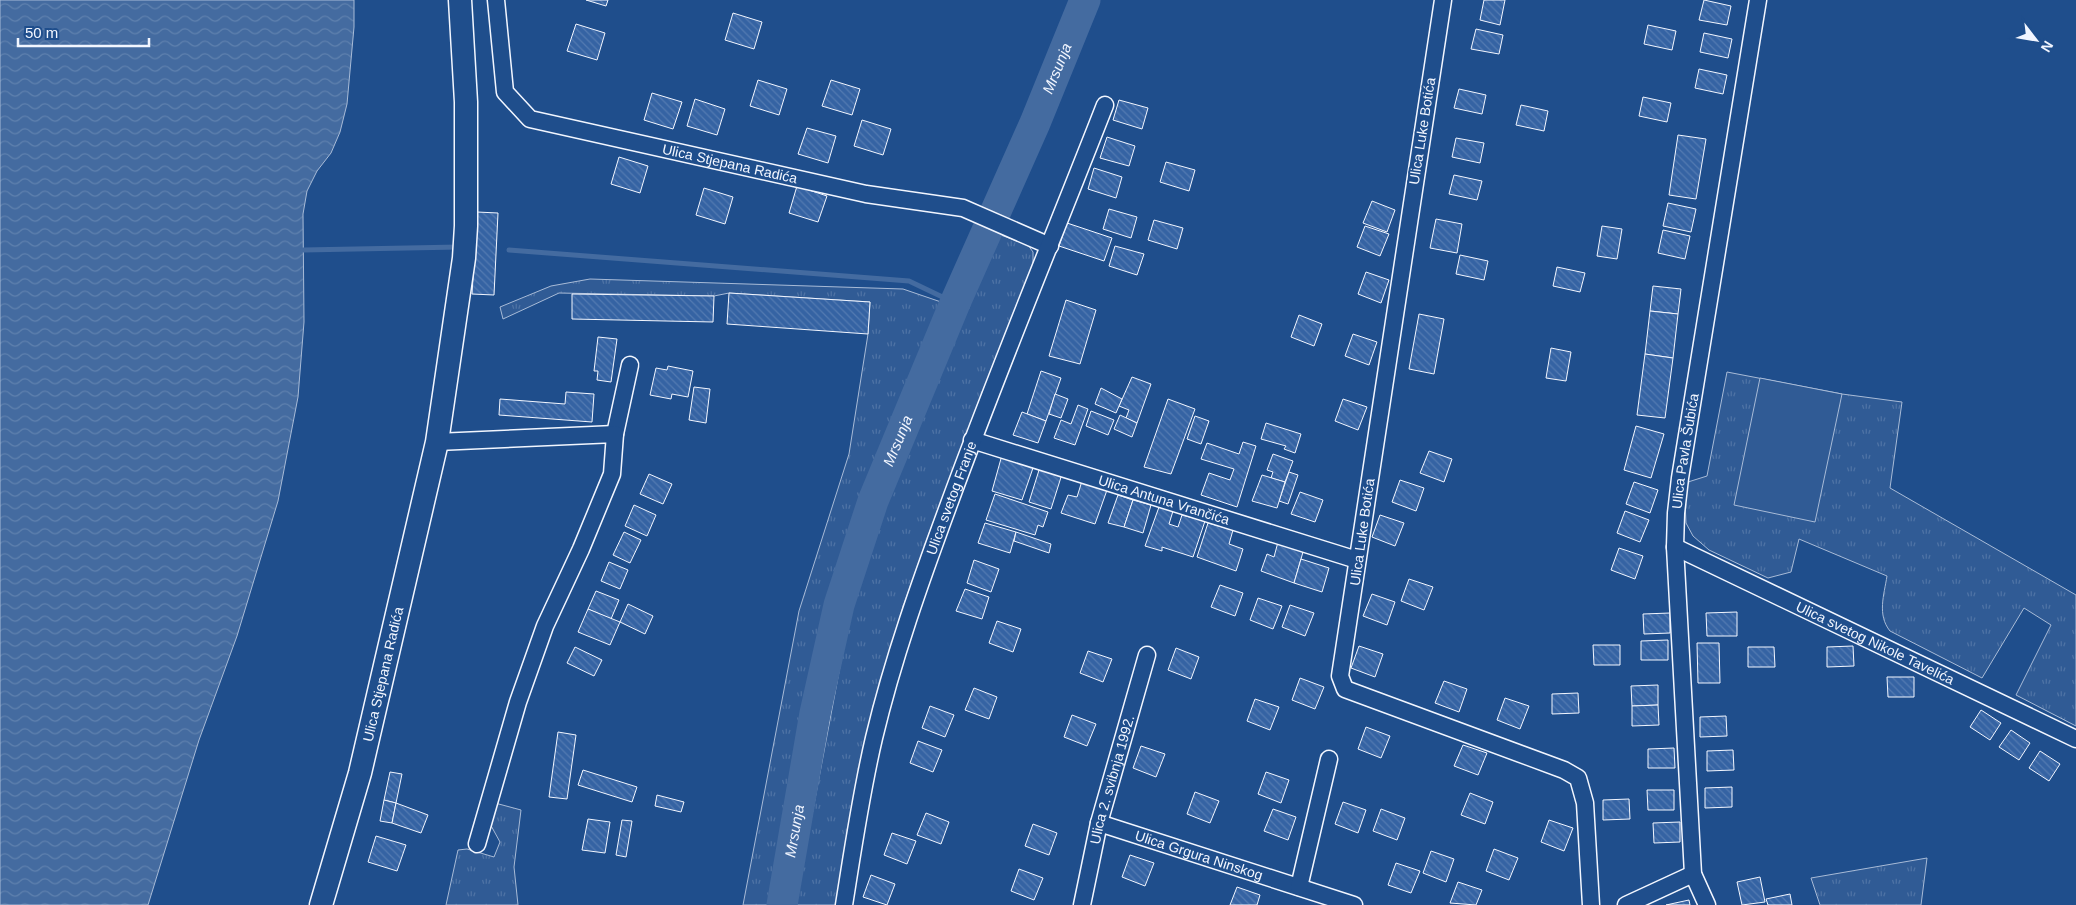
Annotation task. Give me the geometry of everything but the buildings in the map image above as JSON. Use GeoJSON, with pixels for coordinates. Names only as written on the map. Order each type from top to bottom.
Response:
{"type":"FeatureCollection","features":[{"type":"Feature","properties":{"kind":"main road","name":"Ulica Stjepana Radića"},"geometry":{"type":"LineString","coordinates":[[321,905],[360,773],[436,442],[464,258],[466,226],[466,102],[460,0]]}},
{"type":"Feature","properties":{"kind":"street","name":"Ulica Stjepana Radića"},"geometry":{"type":"LineString","coordinates":[[496,0],[505,92],[530,119],[866,194],[963,208],[1050,246]]}},
{"type":"Feature","properties":{"kind":"street","name":"Ulica Luke Botića"},"geometry":{"type":"LineString","coordinates":[[1443,0],[1340,676],[1345,689],[1564,770],[1578,778],[1585,802],[1591,905]]}},
{"type":"Feature","properties":{"kind":"street","name":"Ulica Pavla Šubića"},"geometry":{"type":"LineString","coordinates":[[1707,905],[1694,874],[1675,547],[1676,513],[1680,478],[1758,0]]}},
{"type":"Feature","properties":{"kind":"street","name":"Ulica svetog Franje"},"geometry":{"type":"LineString","coordinates":[[844,905],[859,809],[874,737],[926,564],[972,440],[1104,105]]}},
{"type":"Feature","properties":{"kind":"street"},"geometry":{"type":"LineString","coordinates":[[477,844],[518,702],[542,634],[581,549],[612,474],[616,434],[630,365]]}},
{"type":"Feature","properties":{"kind":"street"},"geometry":{"type":"LineString","coordinates":[[436,442],[616,434]]}},
{"type":"Feature","properties":{"kind":"street","name":"Ulica Antuna Vrančića"},"geometry":{"type":"LineString","coordinates":[[972,440],[1357,560]]}},
{"type":"Feature","properties":{"kind":"street","name":"Ulica svetog Nikole Tavelića"},"geometry":{"type":"LineString","coordinates":[[1675,547],[2076,739]]}},
{"type":"Feature","properties":{"kind":"street","name":"Ulica 2. svibnja 1992."},"geometry":{"type":"LineString","coordinates":[[1082,905],[1099,823],[1147,655]]}},
{"type":"Feature","properties":{"kind":"street"},"geometry":{"type":"LineString","coordinates":[[1299,887],[1329,759]]}},
{"type":"Feature","properties":{"kind":"street","name":"Ulica Grgura Ninskog"},"geometry":{"type":"LineString","coordinates":[[1099,823],[1354,905]]}},
{"type":"Feature","properties":{"kind":"street"},"geometry":{"type":"LineString","coordinates":[[1626,905],[1694,874]]}},
{"type":"Feature","properties":{"kind":"green space"},"geometry":{"type":"Polygon","coordinates":[[[998,234],[1028,245],[1033,252],[1033,265],[930,531],[903,607],[885,668],[837,905],[795,905],[849,619],[884,510],[998,234]]]}},
{"type":"Feature","properties":{"kind":"green space"},"geometry":{"type":"Polygon","coordinates":[[[590,279],[903,289],[944,303],[909,384],[843,553],[817,649],[771,905],[743,905],[799,611],[849,454],[868,334],[870,302],[729,293],[714,296],[559,293],[503,319],[500,307],[551,286],[590,279]]]}},
{"type":"Feature","properties":{"kind":"green space"},"geometry":{"type":"Polygon","coordinates":[[[1727,372],[1842,394],[1902,402],[1890,488],[2076,595],[2076,726],[2016,695],[2051,625],[2024,608],[1982,678],[1890,631],[1886,625],[1883,612],[1883,598],[1887,576],[1799,539],[1791,572],[1768,578],[1709,550],[1693,536],[1686,523],[1685,502],[1688,482],[1707,476],[1727,372]]]}},
{"type":"Feature","properties":{"kind":"green space"},"geometry":{"type":"Polygon","coordinates":[[[1760,378],[1842,394],[1815,522],[1734,505],[1760,378]]]}},
{"type":"Feature","properties":{"kind":"green space"},"geometry":{"type":"Polygon","coordinates":[[[495,803],[521,810],[514,867],[518,905],[446,905],[458,850],[467,849],[494,857],[500,842],[489,822],[495,803]]]}},
{"type":"Feature","properties":{"kind":"green space"},"geometry":{"type":"Polygon","coordinates":[[[1927,858],[1921,905],[1820,905],[1811,878],[1927,858]]]}},
{"type":"Feature","properties":{"kind":"water"},"geometry":{"type":"Polygon","coordinates":[[[0,0],[354,0],[354,27],[347,104],[340,132],[331,153],[317,171],[307,191],[303,214],[304,322],[298,397],[278,501],[237,636],[199,740],[148,905],[0,905],[0,0]]]}},
{"type":"Feature","properties":{"kind":"waterway","name":"Mrsunja"},"geometry":{"type":"LineString","coordinates":[[782,905],[815,713],[839,605],[873,501],[955,303],[1035,123],[1085,0]]}},
{"type":"Feature","properties":{"kind":"waterway"},"geometry":{"type":"LineString","coordinates":[[303,250],[459,247]]}},
{"type":"Feature","properties":{"kind":"waterway"},"geometry":{"type":"LineString","coordinates":[[509,250],[909,281],[955,303]]}}]}
